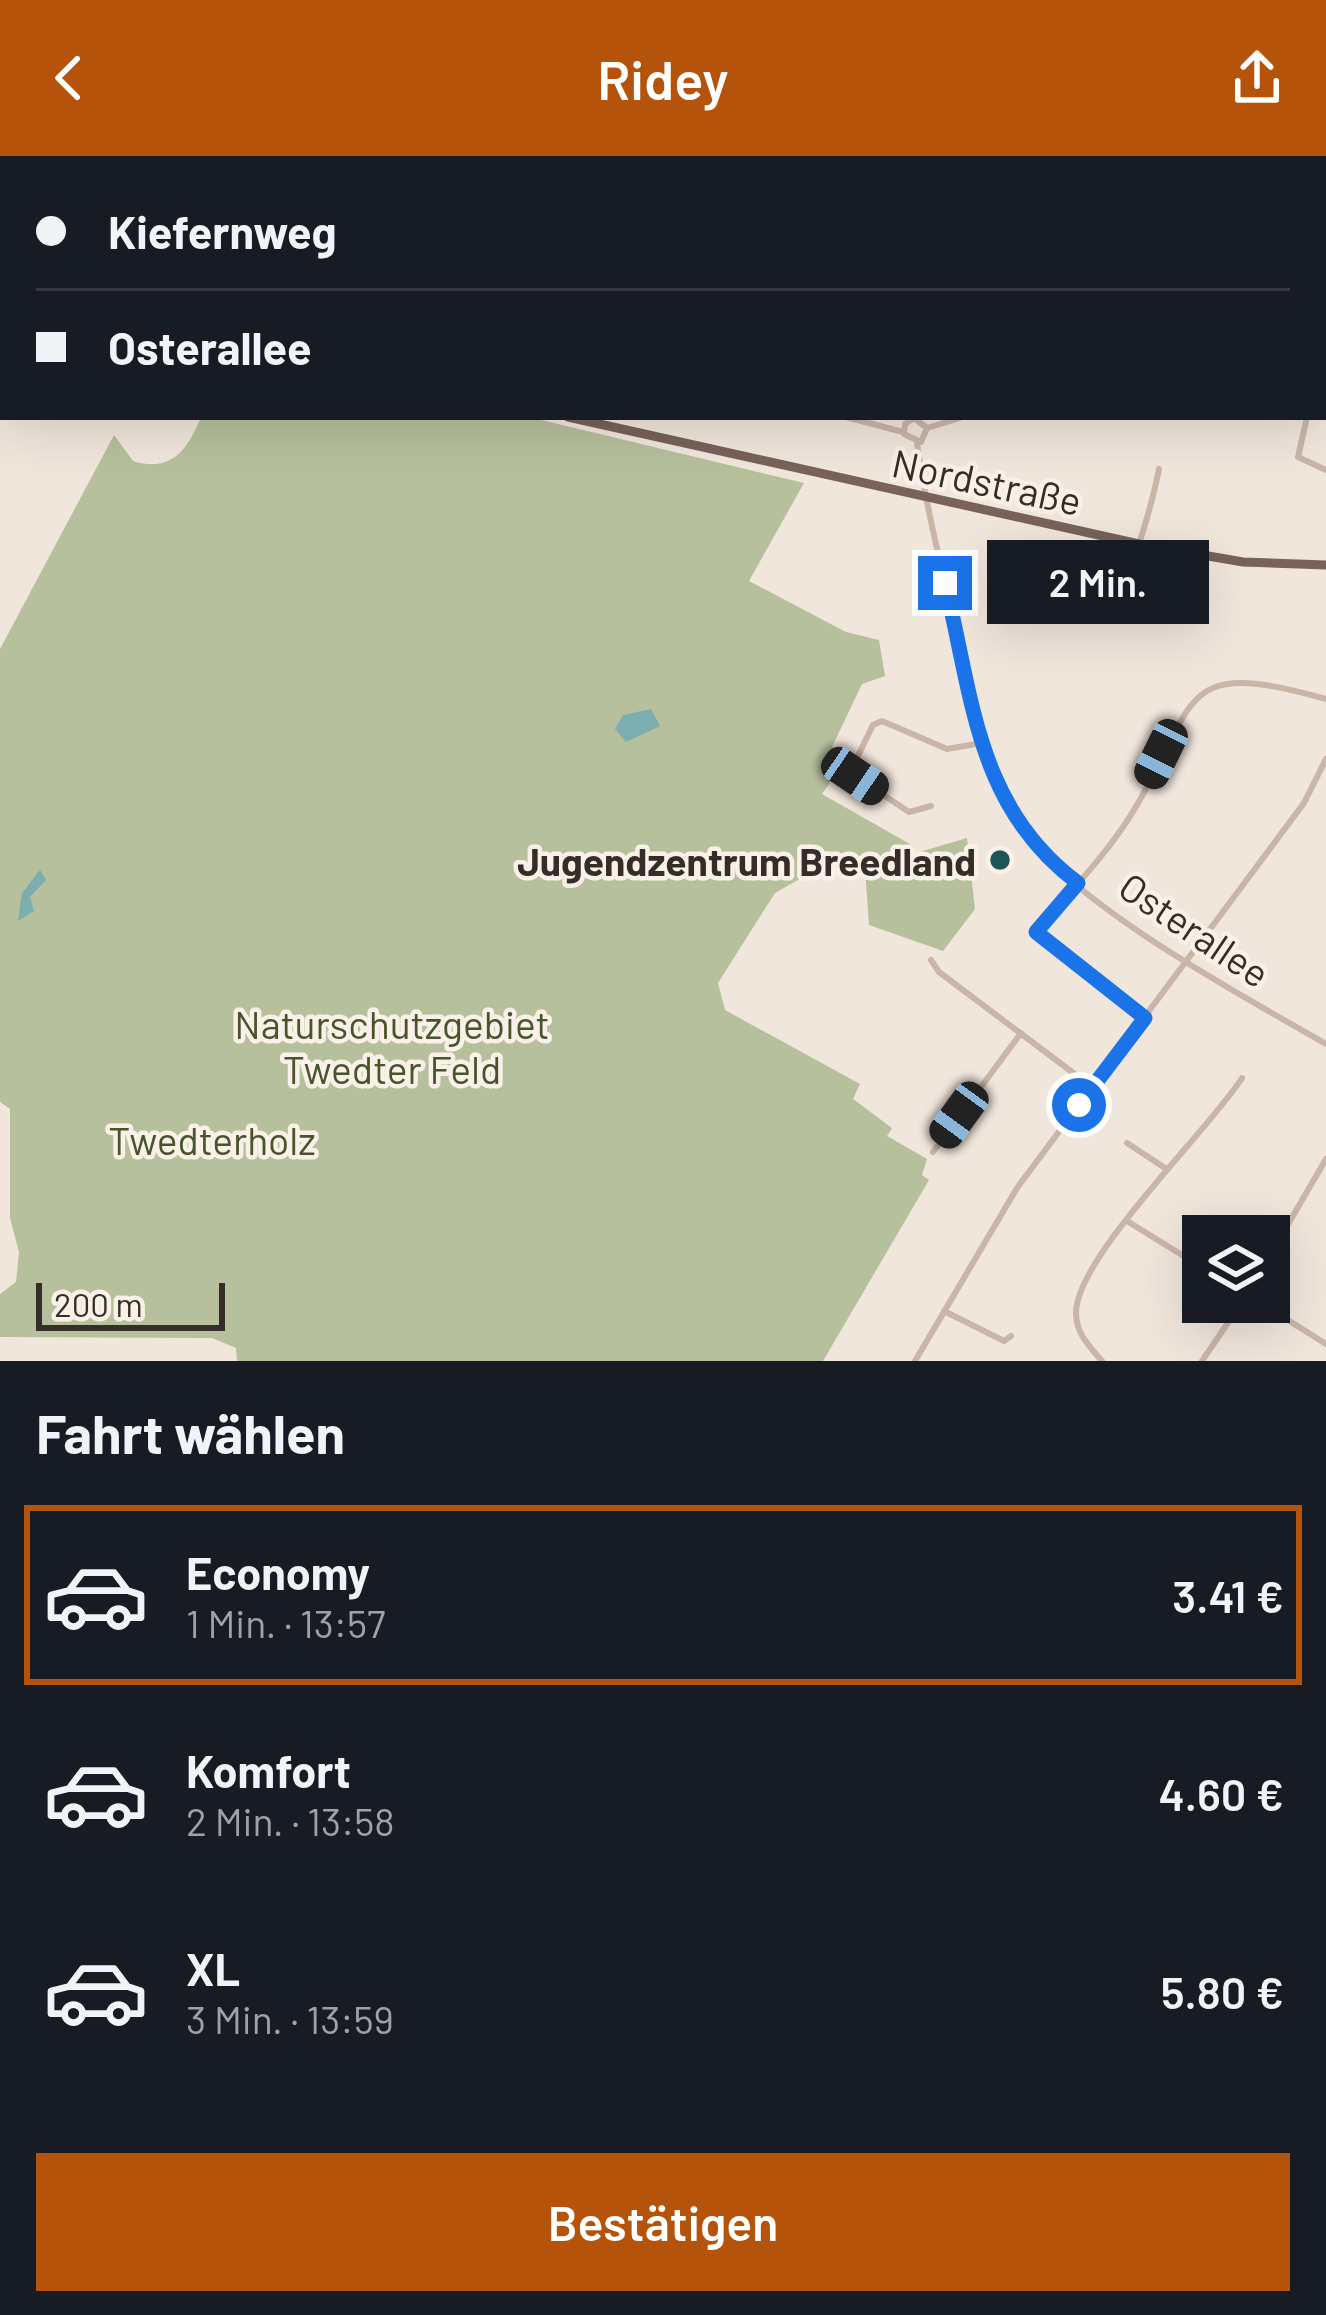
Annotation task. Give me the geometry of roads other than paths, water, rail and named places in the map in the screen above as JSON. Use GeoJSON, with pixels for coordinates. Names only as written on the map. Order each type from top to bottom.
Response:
{"type":"FeatureCollection","features":[{"type":"Feature","properties":{"kind":"main road","name":"Nordstraße"},"geometry":{"type":"LineString","coordinates":[[581,420],[1139,544],[1243,562],[1326,565]]}},
{"type":"Feature","properties":{"kind":"street"},"geometry":{"type":"LineString","coordinates":[[857,420],[903,432],[917,442],[927,428],[953,420]]}},
{"type":"Feature","properties":{"kind":"street"},"geometry":{"type":"LineString","coordinates":[[903,432],[911,420]]}},
{"type":"Feature","properties":{"kind":"street"},"geometry":{"type":"LineString","coordinates":[[920,420],[927,428]]}},
{"type":"Feature","properties":{"kind":"street"},"geometry":{"type":"LineString","coordinates":[[1306,420],[1298,457],[1326,470]]}},
{"type":"Feature","properties":{"kind":"street","name":"Osterallee"},"geometry":{"type":"LineString","coordinates":[[917,442],[925,498],[982,743],[997,788],[1018,826],[1078,883],[1186,962],[1326,1044]]}},
{"type":"Feature","properties":{"kind":"street"},"geometry":{"type":"LineString","coordinates":[[1126,584],[1159,470]]}},
{"type":"Feature","properties":{"kind":"street"},"geometry":{"type":"LineString","coordinates":[[1145,1018],[1036,932],[1134,810],[1180,716],[1203,692],[1251,681],[1326,699]]}},
{"type":"Feature","properties":{"kind":"street"},"geometry":{"type":"LineString","coordinates":[[931,806],[909,812],[853,773],[873,725],[882,721],[947,749],[982,743]]}},
{"type":"Feature","properties":{"kind":"street"},"geometry":{"type":"LineString","coordinates":[[915,1361],[1017,1188],[1304,803],[1326,759]]}},
{"type":"Feature","properties":{"kind":"street"},"geometry":{"type":"LineString","coordinates":[[932,960],[939,972],[1092,1087]]}},
{"type":"Feature","properties":{"kind":"street"},"geometry":{"type":"LineString","coordinates":[[933,1153],[1022,1033]]}},
{"type":"Feature","properties":{"kind":"street"},"geometry":{"type":"LineString","coordinates":[[1102,1361],[1081,1335],[1077,1301],[1166,1168],[1242,1078]]}},
{"type":"Feature","properties":{"kind":"street"},"geometry":{"type":"LineString","coordinates":[[1127,1143],[1166,1168]]}},
{"type":"Feature","properties":{"kind":"street"},"geometry":{"type":"LineString","coordinates":[[1290,1221],[1326,1159]]}},
{"type":"Feature","properties":{"kind":"street"},"geometry":{"type":"LineString","coordinates":[[1127,1221],[1182,1255]]}},
{"type":"Feature","properties":{"kind":"street"},"geometry":{"type":"LineString","coordinates":[[944,1312],[1004,1341],[1011,1336]]}},
{"type":"Feature","properties":{"kind":"street"},"geometry":{"type":"LineString","coordinates":[[1290,1321],[1326,1344]]}},
{"type":"Feature","properties":{"kind":"street"},"geometry":{"type":"LineString","coordinates":[[1202,1361],[1228,1323]]}},
{"type":"Feature","properties":{"kind":"water"},"geometry":{"type":"Polygon","coordinates":[[[651,709],[660,726],[626,742],[615,729],[623,715],[651,709]]]}},
{"type":"Feature","properties":{"kind":"water"},"geometry":{"type":"Polygon","coordinates":[[[40,870],[46,880],[30,897],[34,911],[18,921],[22,893],[40,870]]]}},
{"type":"Feature","properties":{"kind":"place","name":"Jugendzentrum Breedland"},"geometry":{"type":"Point","coordinates":[1000,860]}},
{"type":"Feature","properties":{"kind":"park label","name":"Naturschutzgebiet Twedter Feld"},"geometry":{"type":"Point","coordinates":[392,1046]}},
{"type":"Feature","properties":{"kind":"park label","name":"Twedterholz"},"geometry":{"type":"Point","coordinates":[212,1139]}}]}
